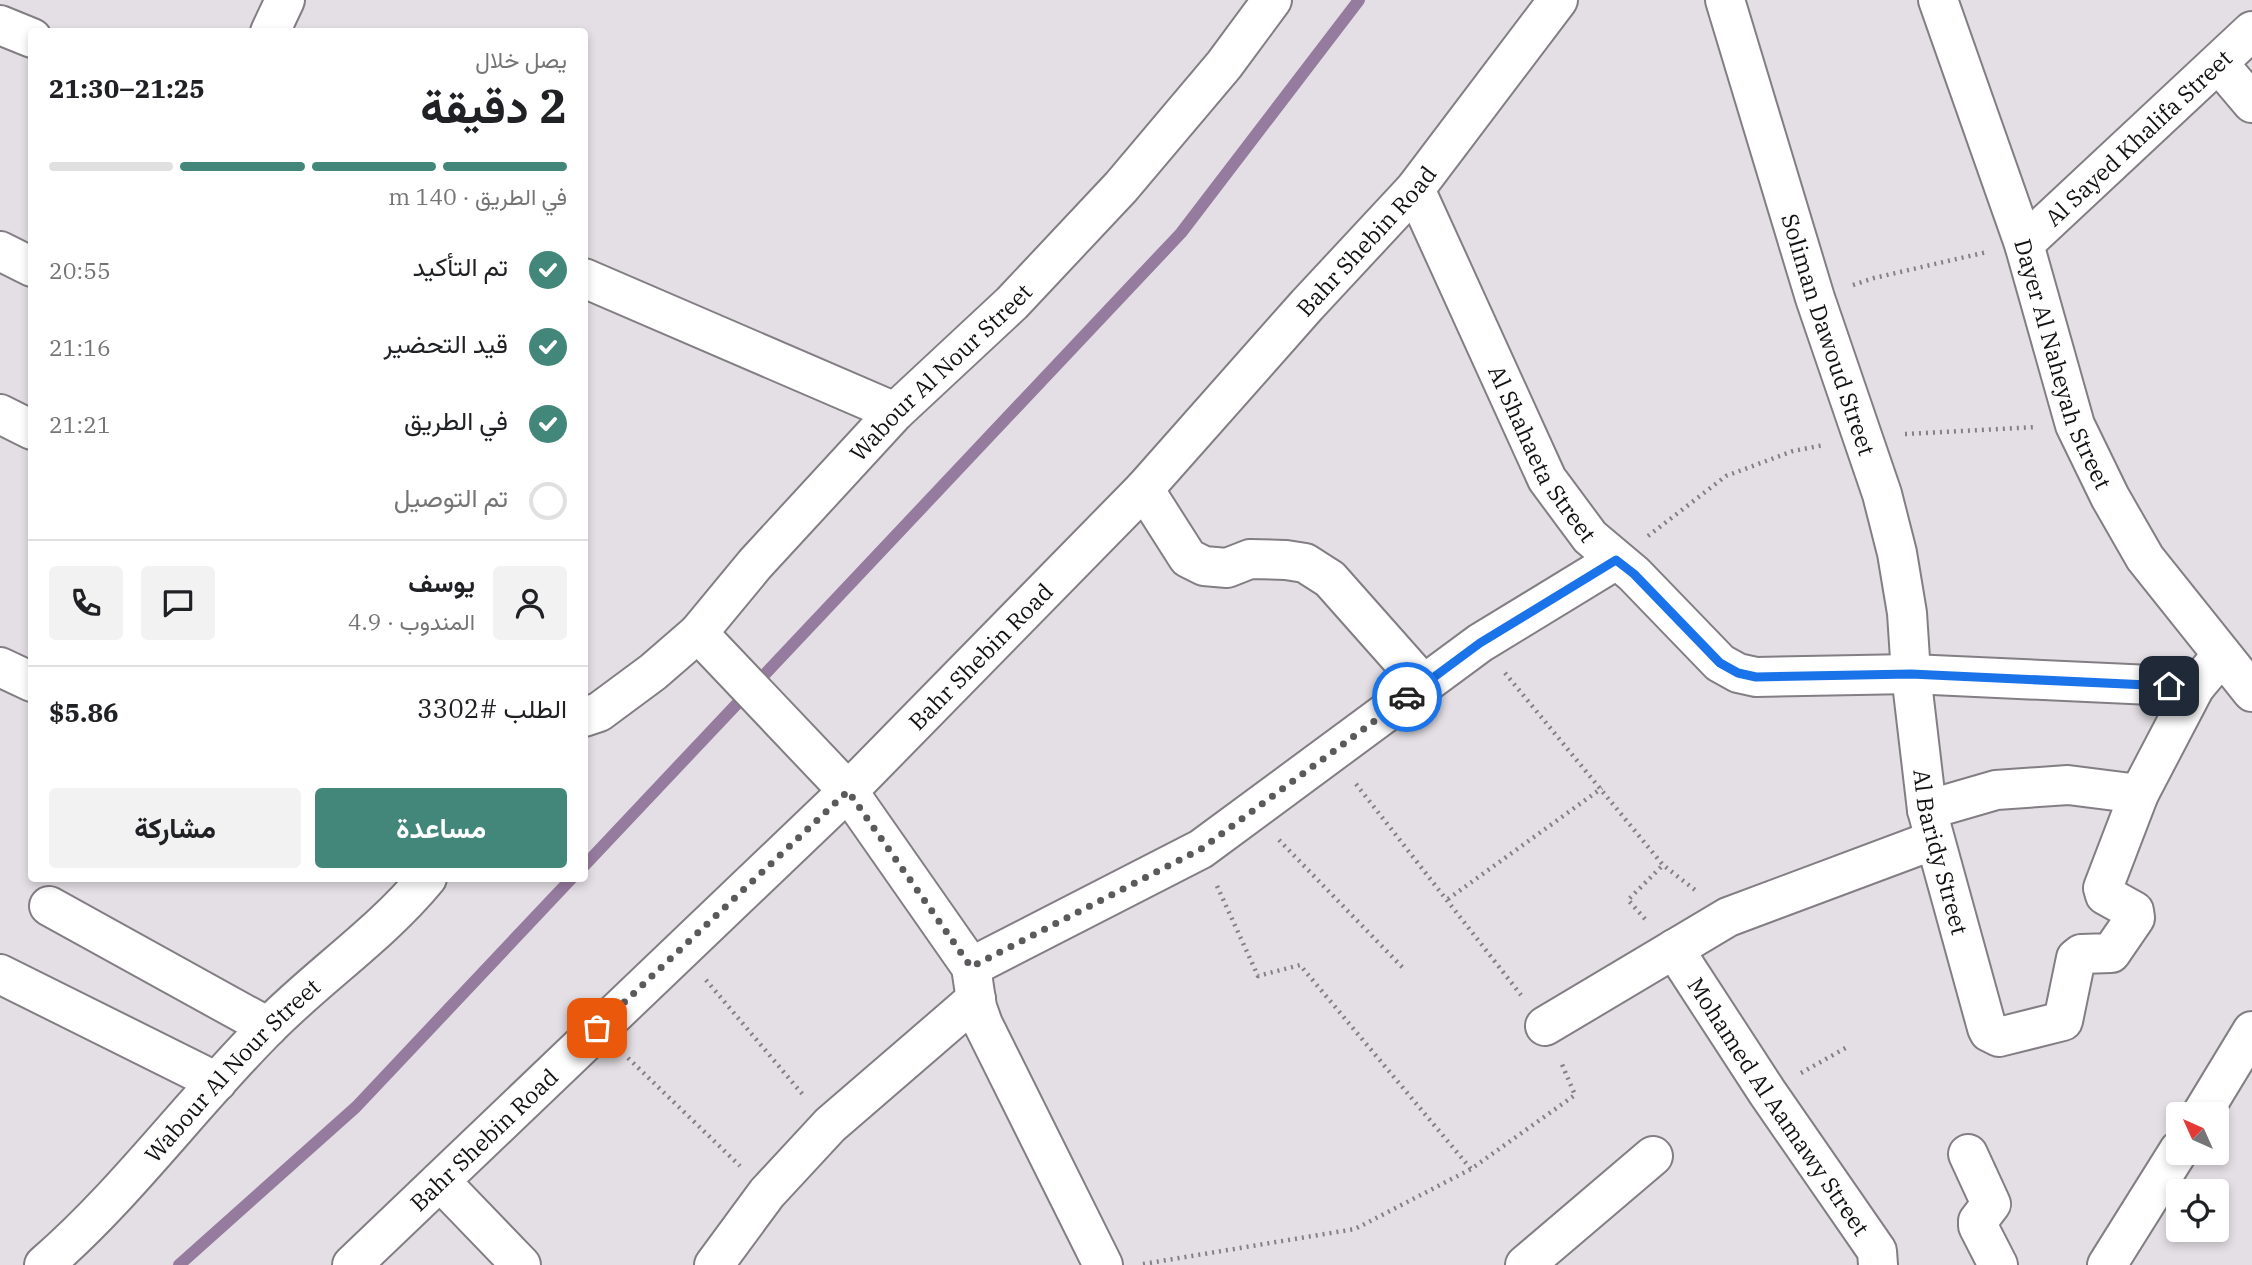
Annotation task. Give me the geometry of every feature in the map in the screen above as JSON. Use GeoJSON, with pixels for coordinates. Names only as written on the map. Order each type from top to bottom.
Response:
{"type":"FeatureCollection","features":[{"type":"Feature","properties":{"kind":"street"},"geometry":{"type":"LineString","coordinates":[[272,28],[285,0]]}},
{"type":"Feature","properties":{"kind":"street","name":"Wabour Al Nour Street"},"geometry":{"type":"LineString","coordinates":[[589,711],[653,672],[710,646],[755,565],[895,412],[1012,303],[1121,187],[1224,65],[1272,0]]}},
{"type":"Feature","properties":{"kind":"street","name":"Bahr Shebin Road"},"geometry":{"type":"LineString","coordinates":[[352,1265],[848,791],[1144,489],[1307,305],[1415,189],[1559,0]]}},
{"type":"Feature","properties":{"kind":"street","name":"Soliman Dawoud Street"},"geometry":{"type":"LineString","coordinates":[[1725,0],[1815,298],[1882,494],[1897,553],[1907,613],[1911,674]]}},
{"type":"Feature","properties":{"kind":"street","name":"Dayer Al Naheyah Street"},"geometry":{"type":"LineString","coordinates":[[1951,7],[2024,244],[2075,425],[2110,498],[2145,558],[2252,692]]}},
{"type":"Feature","properties":{"kind":"street"},"geometry":{"type":"LineString","coordinates":[[0,25],[28,36]]}},
{"type":"Feature","properties":{"kind":"street","name":"Al Sayed Khalifa Street"},"geometry":{"type":"LineString","coordinates":[[2024,244],[2252,31]]}},
{"type":"Feature","properties":{"kind":"street"},"geometry":{"type":"LineString","coordinates":[[2218,64],[2252,103]]}},
{"type":"Feature","properties":{"kind":"street","name":"Al Shahaeta Street"},"geometry":{"type":"LineString","coordinates":[[1415,189],[1547,479],[1590,537],[1634,574],[1720,663],[1738,673],[1756,677],[1911,674],[2195,687]]}},
{"type":"Feature","properties":{"kind":"street"},"geometry":{"type":"LineString","coordinates":[[0,251],[28,265]]}},
{"type":"Feature","properties":{"kind":"street"},"geometry":{"type":"LineString","coordinates":[[588,280],[895,412]]}},
{"type":"Feature","properties":{"kind":"street"},"geometry":{"type":"LineString","coordinates":[[0,414],[28,428]]}},
{"type":"Feature","properties":{"kind":"street"},"geometry":{"type":"LineString","coordinates":[[1144,489],[1188,558],[1204,566],[1227,568],[1250,559],[1286,560],[1306,563],[1330,579],[1423,685]]}},
{"type":"Feature","properties":{"kind":"street"},"geometry":{"type":"LineString","coordinates":[[714,1265],[767,1193],[830,1125],[973,983],[1201,849],[1480,643],[1616,560]]}},
{"type":"Feature","properties":{"kind":"street"},"geometry":{"type":"LineString","coordinates":[[710,646],[848,791],[973,983],[983,1024],[1103,1265]]}},
{"type":"Feature","properties":{"kind":"street"},"geometry":{"type":"LineString","coordinates":[[1545,1026],[1728,916],[1931,825],[1996,790],[2068,785],[2139,794],[2195,687],[2222,656]]}},
{"type":"Feature","properties":{"kind":"street"},"geometry":{"type":"LineString","coordinates":[[0,667],[28,680]]}},
{"type":"Feature","properties":{"kind":"street","name":"Al Baridy Street"},"geometry":{"type":"LineString","coordinates":[[1911,674],[1931,825],[1987,1028],[1999,1038],[2060,1024],[2065,1016],[2076,958],[2081,954],[2108,954],[2115,949],[2135,918],[2135,913],[2105,895],[2103,888],[2139,794]]}},
{"type":"Feature","properties":{"kind":"street","name":"Wabour Al Nour Street"},"geometry":{"type":"LineString","coordinates":[[44,1265],[133,1177],[268,1027],[413,895],[423,882]]}},
{"type":"Feature","properties":{"kind":"street"},"geometry":{"type":"LineString","coordinates":[[49,906],[268,1027]]}},
{"type":"Feature","properties":{"kind":"street","name":"Mohamed Al Aamawy Street"},"geometry":{"type":"LineString","coordinates":[[1674,949],[1767,1092],[1877,1251],[1878,1265]]}},
{"type":"Feature","properties":{"kind":"street"},"geometry":{"type":"LineString","coordinates":[[0,974],[216,1082]]}},
{"type":"Feature","properties":{"kind":"street"},"geometry":{"type":"LineString","coordinates":[[2209,1102],[2252,1031]]}},
{"type":"Feature","properties":{"kind":"street"},"geometry":{"type":"LineString","coordinates":[[1968,1154],[1991,1204],[1978,1221],[1978,1226],[1998,1265]]}},
{"type":"Feature","properties":{"kind":"street"},"geometry":{"type":"LineString","coordinates":[[1525,1265],[1653,1156]]}},
{"type":"Feature","properties":{"kind":"street"},"geometry":{"type":"LineString","coordinates":[[2112,1263],[2170,1166]]}},
{"type":"Feature","properties":{"kind":"street"},"geometry":{"type":"LineString","coordinates":[[440,1181],[521,1265]]}},
{"type":"Feature","properties":{"kind":"path"},"geometry":{"type":"LineString","coordinates":[[1815,298],[1874,278],[2024,244]]}},
{"type":"Feature","properties":{"kind":"path"},"geometry":{"type":"LineString","coordinates":[[1616,560],[1726,476],[1793,451],[1862,437],[2075,425]]}},
{"type":"Feature","properties":{"kind":"path"},"geometry":{"type":"LineString","coordinates":[[1480,643],[1663,864],[1628,900],[1674,949]]}},
{"type":"Feature","properties":{"kind":"path"},"geometry":{"type":"LineString","coordinates":[[1138,1265],[1355,1229],[1471,1169],[1575,1095],[1545,1026],[1448,899],[1331,754]]}},
{"type":"Feature","properties":{"kind":"path"},"geometry":{"type":"LineString","coordinates":[[1448,899],[1602,788]]}},
{"type":"Feature","properties":{"kind":"path"},"geometry":{"type":"LineString","coordinates":[[1252,812],[1404,969]]}},
{"type":"Feature","properties":{"kind":"path"},"geometry":{"type":"LineString","coordinates":[[1201,849],[1258,976],[1300,965],[1471,1169]]}},
{"type":"Feature","properties":{"kind":"path"},"geometry":{"type":"LineString","coordinates":[[680,950],[830,1125]]}},
{"type":"Feature","properties":{"kind":"path"},"geometry":{"type":"LineString","coordinates":[[597,1028],[767,1193]]}},
{"type":"Feature","properties":{"kind":"path"},"geometry":{"type":"LineString","coordinates":[[1767,1092],[1849,1046]]}},
{"type":"Feature","properties":{"kind":"waterway"},"geometry":{"type":"LineString","coordinates":[[588,862],[1181,233],[1359,0]]}},
{"type":"Feature","properties":{"kind":"waterway"},"geometry":{"type":"LineString","coordinates":[[179,1265],[356,1107],[568,882]]}},
{"type":"Feature","properties":{"kind":"way so far"},"geometry":{"type":"LineString","coordinates":[[597,1028],[848,791],[971,967],[1201,849],[1407,697]]}},
{"type":"Feature","properties":{"kind":"route"},"geometry":{"type":"LineString","coordinates":[[1407,697],[1480,643],[1616,560],[1634,574],[1720,663],[1738,673],[1756,677],[1911,674],[2169,686]]}}]}
